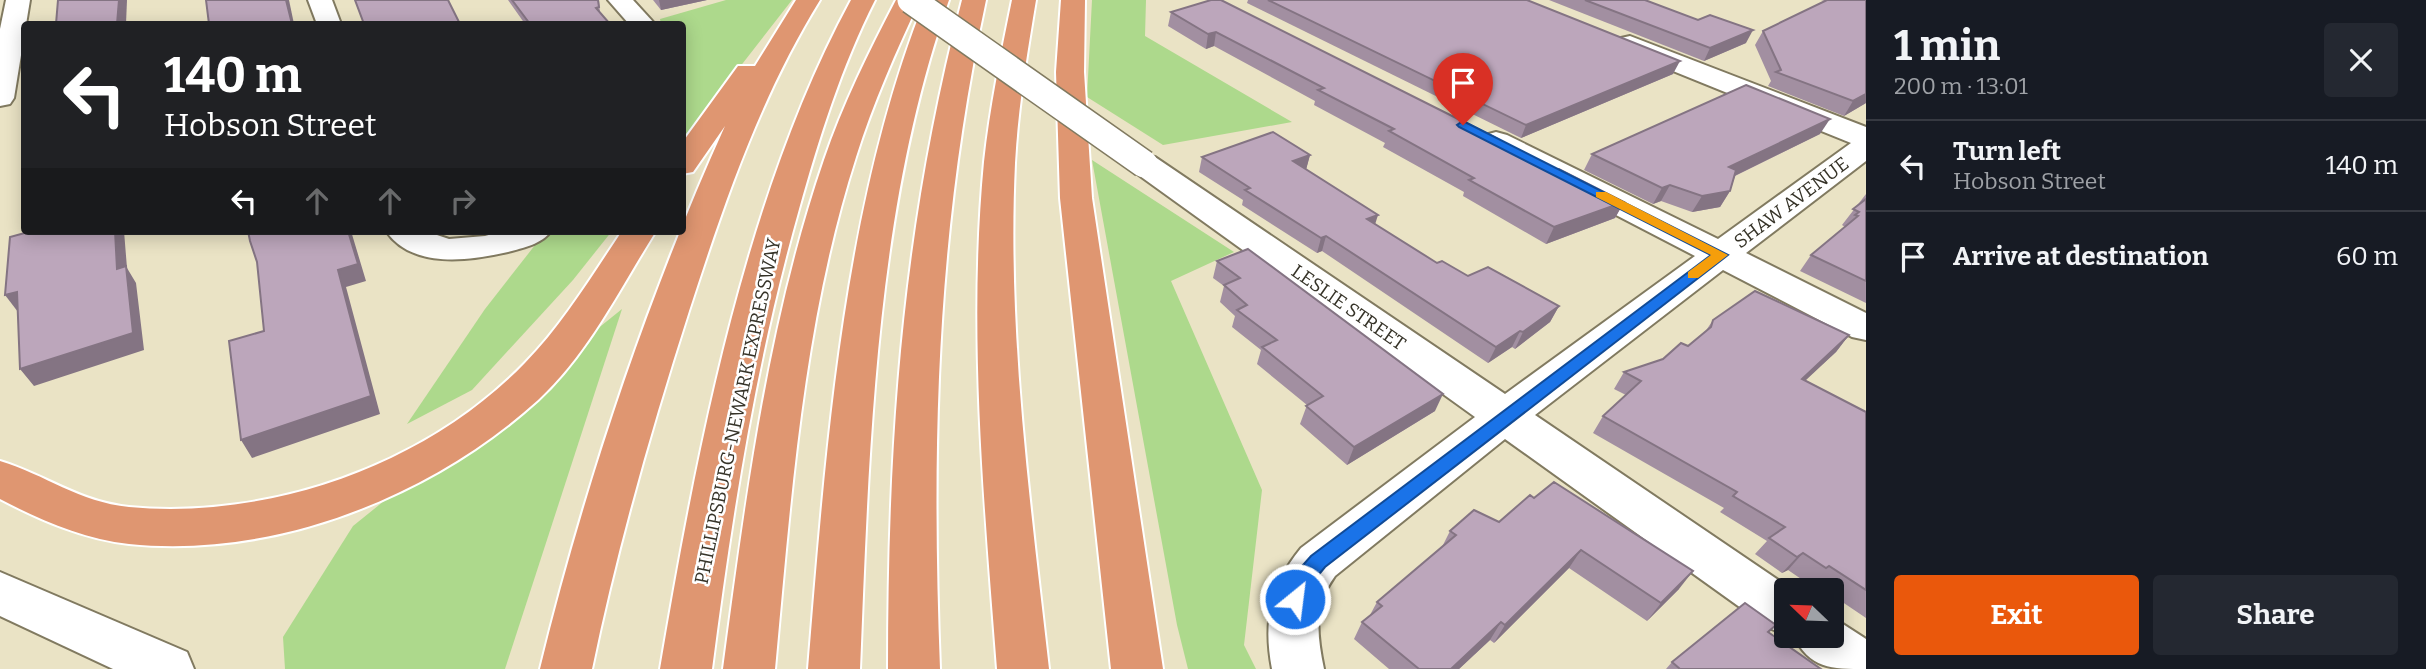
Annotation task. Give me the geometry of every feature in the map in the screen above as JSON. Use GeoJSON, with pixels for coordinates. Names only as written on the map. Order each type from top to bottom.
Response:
{"type":"FeatureCollection","features":[{"type":"Feature","properties":{"kind":"highway"},"geometry":{"type":"LineString","coordinates":[[686,159],[743,79],[807,0]]}},
{"type":"Feature","properties":{"kind":"highway"},"geometry":{"type":"LineString","coordinates":[[566,669],[628,438],[704,214],[760,85],[807,0]]}},
{"type":"Feature","properties":{"kind":"highway","name":"PHILLIPSBURG-NEWARK EXPRESSWAY"},"geometry":{"type":"LineString","coordinates":[[686,669],[721,464],[763,273],[819,97],[863,0]]}},
{"type":"Feature","properties":{"kind":"highway"},"geometry":{"type":"LineString","coordinates":[[749,669],[781,429],[821,220],[857,106],[883,46],[910,0]]}},
{"type":"Feature","properties":{"kind":"highway"},"geometry":{"type":"LineString","coordinates":[[834,669],[849,447],[870,280],[904,106],[937,0]]}},
{"type":"Feature","properties":{"kind":"highway"},"geometry":{"type":"LineString","coordinates":[[914,669],[917,394],[929,233],[955,73],[974,0]]}},
{"type":"Feature","properties":{"kind":"highway"},"geometry":{"type":"LineString","coordinates":[[1023,669],[1004,436],[998,261],[1008,92],[1013,50],[1024,0]]}},
{"type":"Feature","properties":{"kind":"highway"},"geometry":{"type":"LineString","coordinates":[[1073,0],[1070,72],[1076,198],[1137,669]]}},
{"type":"Feature","properties":{"kind":"highway"},"geometry":{"type":"LineString","coordinates":[[0,478],[36,500],[82,517],[163,528],[196,528],[263,518],[376,483],[445,448],[522,391],[561,349],[636,235]]}},
{"type":"Feature","properties":{"kind":"street"},"geometry":{"type":"LineString","coordinates":[[0,98],[3,69],[18,0]]}},
{"type":"Feature","properties":{"kind":"street"},"geometry":{"type":"LineString","coordinates":[[320,0],[328,21]]}},
{"type":"Feature","properties":{"kind":"street"},"geometry":{"type":"LineString","coordinates":[[620,0],[639,21]]}},
{"type":"Feature","properties":{"kind":"street","name":"LESLIE STREET"},"geometry":{"type":"LineString","coordinates":[[910,0],[1774,603]]}},
{"type":"Feature","properties":{"kind":"street"},"geometry":{"type":"LineString","coordinates":[[1611,36],[1866,138]]}},
{"type":"Feature","properties":{"kind":"street"},"geometry":{"type":"LineString","coordinates":[[1475,131],[1866,328]]}},
{"type":"Feature","properties":{"kind":"street","name":"SHAW AVENUE"},"geometry":{"type":"LineString","coordinates":[[1295,656],[1291,621],[1295,599],[1303,580],[1318,562],[1506,416],[1866,146]]}},
{"type":"Feature","properties":{"kind":"street"},"geometry":{"type":"LineString","coordinates":[[408,235],[413,240],[432,247],[457,249],[484,247],[522,235]]}},
{"type":"Feature","properties":{"kind":"street"},"geometry":{"type":"LineString","coordinates":[[0,593],[168,669]]}},
{"type":"Feature","properties":{"kind":"street"},"geometry":{"type":"LineString","coordinates":[[1838,648],[1866,668]]}},
{"type":"Feature","properties":{"kind":"green space"},"geometry":{"type":"Polygon","coordinates":[[[726,0],[792,0],[686,136],[686,21],[660,19],[726,0]]]}},
{"type":"Feature","properties":{"kind":"green space"},"geometry":{"type":"Polygon","coordinates":[[[1092,0],[1146,0],[1145,36],[1292,122],[1163,145],[1087,97],[1092,0]]]}},
{"type":"Feature","properties":{"kind":"green space"},"geometry":{"type":"Polygon","coordinates":[[[1092,160],[1234,252],[1171,281],[1262,490],[1244,645],[1256,669],[1188,669],[1177,625],[1092,160]]]}},
{"type":"Feature","properties":{"kind":"green space"},"geometry":{"type":"Polygon","coordinates":[[[543,235],[609,235],[573,280],[472,390],[407,424],[485,309],[543,235]]]}},
{"type":"Feature","properties":{"kind":"green space"},"geometry":{"type":"Polygon","coordinates":[[[622,309],[505,669],[285,669],[283,637],[353,526],[622,309]]]}},
{"type":"Feature","properties":{"kind":"building"},"geometry":{"type":"Polygon","coordinates":[[[58,0],[119,0],[117,21],[56,21],[58,0]]]}},
{"type":"Feature","properties":{"kind":"building"},"geometry":{"type":"Polygon","coordinates":[[[206,0],[286,0],[291,21],[209,21],[206,0]]]}},
{"type":"Feature","properties":{"kind":"building"},"geometry":{"type":"Polygon","coordinates":[[[355,0],[448,0],[458,21],[363,21],[355,0]]]}},
{"type":"Feature","properties":{"kind":"building"},"geometry":{"type":"Polygon","coordinates":[[[512,0],[598,0],[599,7],[596,8],[607,21],[528,21],[512,0]]]}},
{"type":"Feature","properties":{"kind":"building"},"geometry":{"type":"Polygon","coordinates":[[[1211,0],[1221,0],[1494,137],[1554,171],[1559,169],[1624,202],[1554,227],[1469,180],[1474,178],[1389,131],[1394,129],[1318,90],[1324,88],[1216,32],[1208,34],[1171,12],[1211,0]]]}},
{"type":"Feature","properties":{"kind":"building"},"geometry":{"type":"Polygon","coordinates":[[[1268,0],[1527,0],[1680,61],[1526,125],[1268,0]]]}},
{"type":"Feature","properties":{"kind":"building"},"geometry":{"type":"Polygon","coordinates":[[[1585,0],[1645,0],[1698,20],[1710,15],[1753,30],[1710,48],[1585,0]]]}},
{"type":"Feature","properties":{"kind":"building"},"geometry":{"type":"Polygon","coordinates":[[[1827,0],[1866,0],[1866,94],[1853,101],[1776,72],[1781,70],[1763,31],[1827,0]]]}},
{"type":"Feature","properties":{"kind":"building"},"geometry":{"type":"Polygon","coordinates":[[[1746,85],[1830,119],[1729,167],[1736,170],[1730,191],[1702,196],[1670,185],[1662,188],[1592,154],[1746,85]]]}},
{"type":"Feature","properties":{"kind":"building"},"geometry":{"type":"Polygon","coordinates":[[[1273,132],[1310,155],[1293,161],[1378,215],[1367,219],[1437,263],[1442,261],[1468,276],[1488,267],[1559,306],[1523,332],[1520,331],[1496,347],[1326,236],[1321,238],[1245,190],[1250,188],[1202,157],[1273,132]]]}},
{"type":"Feature","properties":{"kind":"building"},"geometry":{"type":"Polygon","coordinates":[[[1866,199],[1866,281],[1811,255],[1858,216],[1855,215],[1859,212],[1853,209],[1866,199]]]}},
{"type":"Feature","properties":{"kind":"building"},"geometry":{"type":"Polygon","coordinates":[[[21,234],[115,235],[117,269],[126,266],[133,333],[20,369],[17,292],[5,295],[10,237],[21,234]]]}},
{"type":"Feature","properties":{"kind":"building"},"geometry":{"type":"Polygon","coordinates":[[[249,235],[349,235],[358,264],[338,270],[371,396],[241,440],[229,341],[264,331],[257,262],[249,235]]]}},
{"type":"Feature","properties":{"kind":"building"},"geometry":{"type":"Polygon","coordinates":[[[1248,249],[1443,394],[1354,447],[1306,406],[1323,396],[1262,347],[1277,340],[1237,310],[1247,305],[1224,285],[1240,278],[1217,261],[1248,249]]]}},
{"type":"Feature","properties":{"kind":"building"},"geometry":{"type":"Polygon","coordinates":[[[1755,291],[1849,335],[1802,379],[1866,412],[1866,590],[1829,566],[1826,568],[1803,553],[1797,557],[1769,538],[1785,527],[1733,496],[1737,492],[1603,416],[1641,381],[1624,372],[1663,359],[1681,343],[1688,346],[1711,327],[1713,320],[1755,291]]]}},
{"type":"Feature","properties":{"kind":"building"},"geometry":{"type":"Polygon","coordinates":[[[1554,482],[1693,571],[1661,603],[1581,550],[1505,625],[1501,622],[1451,669],[1419,669],[1362,622],[1382,606],[1377,602],[1456,535],[1450,531],[1474,510],[1499,522],[1530,495],[1534,498],[1554,482]]]}},
{"type":"Feature","properties":{"kind":"building"},"geometry":{"type":"Polygon","coordinates":[[[1745,603],[1774,624],[1768,632],[1774,636],[1774,648],[1791,648],[1821,669],[1680,669],[1672,662],[1745,603]]]}},
{"type":"Feature","properties":{"kind":"slow traffic"},"geometry":{"type":"LineString","coordinates":[[1601,195],[1721,255],[1693,275]]}},
{"type":"Feature","properties":{"kind":"route"},"geometry":{"type":"LineString","coordinates":[[1295,599],[1303,580],[1318,562],[1506,416],[1721,255],[1463,125]]}}]}
